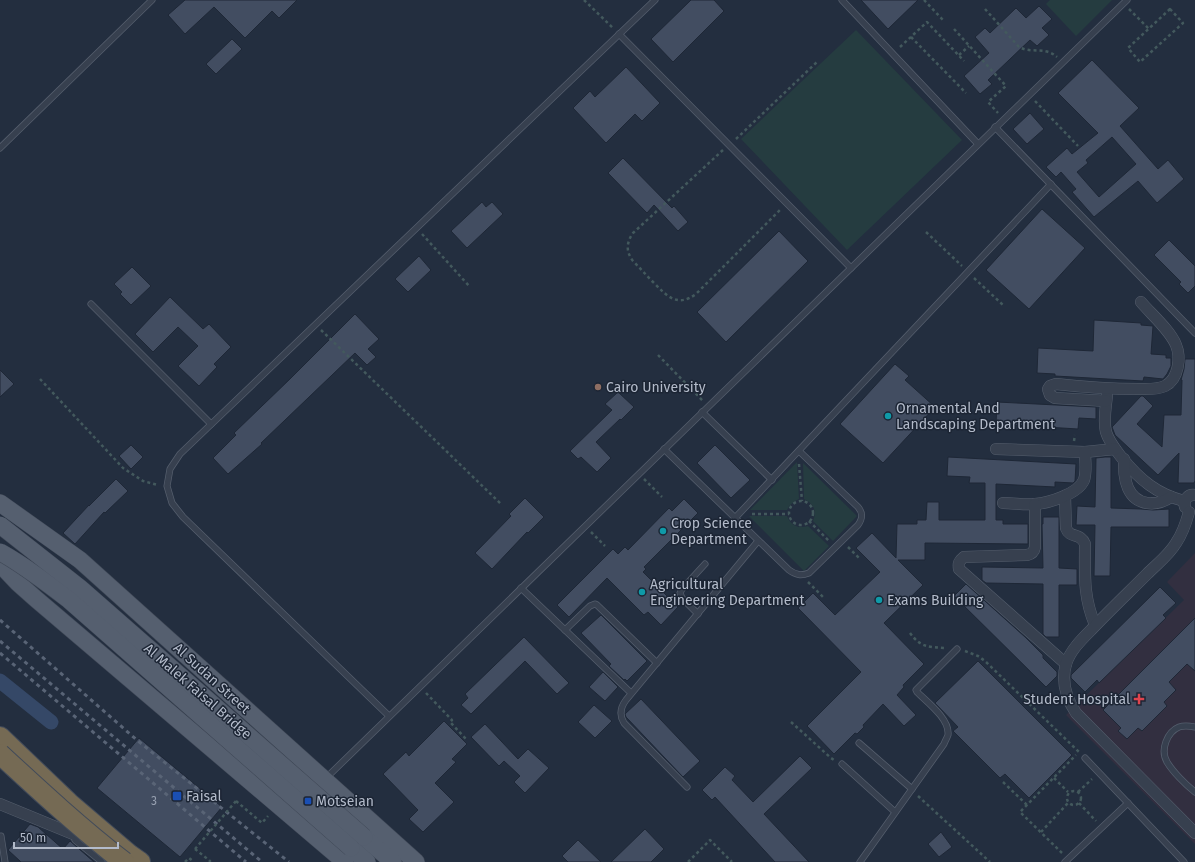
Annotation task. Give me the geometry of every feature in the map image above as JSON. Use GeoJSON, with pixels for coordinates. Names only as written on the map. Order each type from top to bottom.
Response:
{"type":"FeatureCollection","features":[{"type":"Feature","properties":{"kind":"highway"},"geometry":{"type":"LineString","coordinates":[[0,737],[69,803],[140,862]]}},
{"type":"Feature","properties":{"kind":"highway"},"geometry":{"type":"LineString","coordinates":[[0,754],[56,806],[98,842],[122,856]]}},
{"type":"Feature","properties":{"kind":"main road","name":"Al Sudan Street"},"geometry":{"type":"LineString","coordinates":[[0,503],[80,560],[416,862]]}},
{"type":"Feature","properties":{"kind":"main road","name":"Al Malek Faisal Bridge"},"geometry":{"type":"LineString","coordinates":[[0,525],[80,588],[393,862]]}},
{"type":"Feature","properties":{"kind":"main road","name":"Al Malek Faisal Bridge"},"geometry":{"type":"LineString","coordinates":[[0,552],[28,569],[69,600],[368,862]]}},
{"type":"Feature","properties":{"kind":"main road"},"geometry":{"type":"LineString","coordinates":[[0,564],[36,599],[345,862]]}},
{"type":"Feature","properties":{"kind":"street"},"geometry":{"type":"LineString","coordinates":[[1106,401],[1060,398],[1062,385],[1108,389],[1158,389],[1166,386],[1173,379],[1178,368],[1179,356],[1176,345],[1170,335],[1141,302]]}},
{"type":"Feature","properties":{"kind":"street"},"geometry":{"type":"LineString","coordinates":[[1108,389],[1105,421],[1106,431],[1110,441],[1139,477],[1171,497],[1184,501]]}},
{"type":"Feature","properties":{"kind":"street"},"geometry":{"type":"LineString","coordinates":[[996,449],[1085,452],[1116,449]]}},
{"type":"Feature","properties":{"kind":"street"},"geometry":{"type":"LineString","coordinates":[[1004,503],[1035,504],[1065,496],[1079,487],[1084,480],[1086,471],[1085,452]]}},
{"type":"Feature","properties":{"kind":"street"},"geometry":{"type":"LineString","coordinates":[[1124,459],[1125,476],[1129,489],[1132,495],[1138,500],[1144,503],[1158,504],[1171,497]]}},
{"type":"Feature","properties":{"kind":"street"},"geometry":{"type":"LineString","coordinates":[[1195,495],[1189,496],[1184,501],[1184,507],[1192,512],[1182,533],[1170,551],[1095,625],[1075,648],[1066,664],[1064,677],[1065,690],[1069,702],[1076,713],[1195,833]]}},
{"type":"Feature","properties":{"kind":"street"},"geometry":{"type":"LineString","coordinates":[[1065,496],[1067,532],[1071,535],[1079,536],[1083,539],[1085,544],[1085,590],[1095,625]]}},
{"type":"Feature","properties":{"kind":"street"},"geometry":{"type":"LineString","coordinates":[[1035,504],[1035,547],[1031,554],[964,557],[958,564],[959,569],[1066,664]]}},
{"type":"Feature","properties":{"kind":"street"},"geometry":{"type":"LineString","coordinates":[[0,804],[73,834],[86,834],[92,830]]}},
{"type":"Feature","properties":{"kind":"lane"},"geometry":{"type":"LineString","coordinates":[[0,148],[152,0]]}},
{"type":"Feature","properties":{"kind":"lane"},"geometry":{"type":"LineString","coordinates":[[389,716],[183,516],[172,503],[167,486],[170,469],[180,454],[211,424],[655,0]]}},
{"type":"Feature","properties":{"kind":"lane"},"geometry":{"type":"LineString","coordinates":[[842,0],[978,144]]}},
{"type":"Feature","properties":{"kind":"lane"},"geometry":{"type":"LineString","coordinates":[[325,779],[1126,2]]}},
{"type":"Feature","properties":{"kind":"lane"},"geometry":{"type":"LineString","coordinates":[[619,34],[851,268]]}},
{"type":"Feature","properties":{"kind":"lane"},"geometry":{"type":"LineString","coordinates":[[996,127],[1195,333]]}},
{"type":"Feature","properties":{"kind":"lane"},"geometry":{"type":"LineString","coordinates":[[737,516],[1051,184]]}},
{"type":"Feature","properties":{"kind":"lane"},"geometry":{"type":"LineString","coordinates":[[91,304],[211,424]]}},
{"type":"Feature","properties":{"kind":"lane"},"geometry":{"type":"LineString","coordinates":[[702,412],[772,480]]}},
{"type":"Feature","properties":{"kind":"lane"},"geometry":{"type":"LineString","coordinates":[[664,449],[737,516],[758,541],[789,570],[802,576],[809,574],[862,521],[863,516],[861,511],[799,451]]}},
{"type":"Feature","properties":{"kind":"lane"},"geometry":{"type":"LineString","coordinates":[[687,787],[624,723],[620,714],[623,704],[631,693],[758,541]]}},
{"type":"Feature","properties":{"kind":"lane"},"geometry":{"type":"LineString","coordinates":[[698,614],[682,598],[680,593],[705,564]]}},
{"type":"Feature","properties":{"kind":"lane"},"geometry":{"type":"LineString","coordinates":[[521,588],[631,693]]}},
{"type":"Feature","properties":{"kind":"lane"},"geometry":{"type":"LineString","coordinates":[[565,630],[592,604],[597,605],[657,663]]}},
{"type":"Feature","properties":{"kind":"lane"},"geometry":{"type":"LineString","coordinates":[[860,862],[944,744],[948,735],[947,725],[942,717],[917,692],[916,689],[957,649]]}},
{"type":"Feature","properties":{"kind":"lane"},"geometry":{"type":"LineString","coordinates":[[1195,727],[1188,726],[1179,728],[1171,733],[1166,742],[1164,751],[1166,761],[1172,769],[1195,792]]}},
{"type":"Feature","properties":{"kind":"lane"},"geometry":{"type":"LineString","coordinates":[[859,743],[912,789]]}},
{"type":"Feature","properties":{"kind":"lane"},"geometry":{"type":"LineString","coordinates":[[1085,758],[1184,862]]}},
{"type":"Feature","properties":{"kind":"lane"},"geometry":{"type":"LineString","coordinates":[[842,764],[896,812]]}},
{"type":"Feature","properties":{"kind":"lane"},"geometry":{"type":"LineString","coordinates":[[1067,860],[1128,803]]}},
{"type":"Feature","properties":{"kind":"lane"},"geometry":{"type":"LineString","coordinates":[[1,836],[5,862]]}},
{"type":"Feature","properties":{"kind":"lane"},"geometry":{"type":"LineString","coordinates":[[75,840],[102,862]]}},
{"type":"Feature","properties":{"kind":"lane"},"geometry":{"type":"LineString","coordinates":[[110,862],[122,856]]}},
{"type":"Feature","properties":{"kind":"path"},"geometry":{"type":"LineString","coordinates":[[584,0],[619,34]]}},
{"type":"Feature","properties":{"kind":"path"},"geometry":{"type":"LineString","coordinates":[[924,0],[943,20]]}},
{"type":"Feature","properties":{"kind":"path"},"geometry":{"type":"LineString","coordinates":[[1126,2],[1149,29]]}},
{"type":"Feature","properties":{"kind":"path"},"geometry":{"type":"LineString","coordinates":[[985,9],[1019,47],[1029,51],[1048,51],[1063,62]]}},
{"type":"Feature","properties":{"kind":"path"},"geometry":{"type":"LineString","coordinates":[[1170,9],[1183,22],[1140,62],[1128,48],[1149,29],[1170,9]]}},
{"type":"Feature","properties":{"kind":"path"},"geometry":{"type":"LineString","coordinates":[[893,54],[927,22],[964,61]]}},
{"type":"Feature","properties":{"kind":"path"},"geometry":{"type":"LineString","coordinates":[[954,29],[1006,86],[988,102],[1004,119]]}},
{"type":"Feature","properties":{"kind":"path"},"geometry":{"type":"LineString","coordinates":[[911,37],[966,93]]}},
{"type":"Feature","properties":{"kind":"path"},"geometry":{"type":"LineString","coordinates":[[959,56],[970,46]]}},
{"type":"Feature","properties":{"kind":"path"},"geometry":{"type":"LineString","coordinates":[[787,204],[692,298],[674,300],[664,293],[629,256],[627,251],[629,238],[633,233],[818,61]]}},
{"type":"Feature","properties":{"kind":"path"},"geometry":{"type":"LineString","coordinates":[[1029,95],[1078,146]]}},
{"type":"Feature","properties":{"kind":"path"},"geometry":{"type":"LineString","coordinates":[[416,228],[470,287]]}},
{"type":"Feature","properties":{"kind":"path"},"geometry":{"type":"LineString","coordinates":[[315,324],[501,504]]}},
{"type":"Feature","properties":{"kind":"path"},"geometry":{"type":"LineString","coordinates":[[658,355],[708,406]]}},
{"type":"Feature","properties":{"kind":"path"},"geometry":{"type":"LineString","coordinates":[[40,379],[123,468],[144,481],[167,486]]}},
{"type":"Feature","properties":{"kind":"path"},"geometry":{"type":"LineString","coordinates":[[799,451],[802,501]]}},
{"type":"Feature","properties":{"kind":"path"},"geometry":{"type":"LineString","coordinates":[[639,474],[662,497]]}},
{"type":"Feature","properties":{"kind":"path"},"geometry":{"type":"LineString","coordinates":[[802,501],[810,505],[813,513],[812,518],[806,524],[802,525],[793,522],[789,514],[791,506],[802,501]]}},
{"type":"Feature","properties":{"kind":"path"},"geometry":{"type":"LineString","coordinates":[[737,516],[789,514]]}},
{"type":"Feature","properties":{"kind":"path"},"geometry":{"type":"LineString","coordinates":[[809,521],[836,547]]}},
{"type":"Feature","properties":{"kind":"path"},"geometry":{"type":"LineString","coordinates":[[585,526],[605,546]]}},
{"type":"Feature","properties":{"kind":"path"},"geometry":{"type":"LineString","coordinates":[[842,541],[860,559]]}},
{"type":"Feature","properties":{"kind":"path"},"geometry":{"type":"LineString","coordinates":[[802,576],[823,597]]}},
{"type":"Feature","properties":{"kind":"path"},"geometry":{"type":"LineString","coordinates":[[910,633],[915,640],[922,645],[957,649],[970,652],[978,656],[985,661],[1085,758]]}},
{"type":"Feature","properties":{"kind":"path"},"geometry":{"type":"LineString","coordinates":[[420,686],[452,720],[450,722],[466,739]]}},
{"type":"Feature","properties":{"kind":"path"},"geometry":{"type":"LineString","coordinates":[[791,722],[831,758],[842,764]]}},
{"type":"Feature","properties":{"kind":"path"},"geometry":{"type":"LineString","coordinates":[[1067,860],[1020,812],[1079,752]]}},
{"type":"Feature","properties":{"kind":"path"},"geometry":{"type":"LineString","coordinates":[[1078,792],[1099,772]]}},
{"type":"Feature","properties":{"kind":"path"},"geometry":{"type":"LineString","coordinates":[[1054,778],[1068,792]]}},
{"type":"Feature","properties":{"kind":"path"},"geometry":{"type":"LineString","coordinates":[[1003,782],[1027,804]]}},
{"type":"Feature","properties":{"kind":"path"},"geometry":{"type":"LineString","coordinates":[[912,789],[990,862]]}},
{"type":"Feature","properties":{"kind":"path"},"geometry":{"type":"LineString","coordinates":[[1068,792],[1075,790],[1078,792],[1081,797],[1079,803]]}},
{"type":"Feature","properties":{"kind":"path"},"geometry":{"type":"LineString","coordinates":[[1068,792],[1066,798],[1068,803]]}},
{"type":"Feature","properties":{"kind":"path"},"geometry":{"type":"LineString","coordinates":[[209,862],[210,861],[195,849],[236,801],[262,823]]}},
{"type":"Feature","properties":{"kind":"path"},"geometry":{"type":"LineString","coordinates":[[1068,803],[1074,805],[1079,803]]}},
{"type":"Feature","properties":{"kind":"path"},"geometry":{"type":"LineString","coordinates":[[1041,832],[1068,803]]}},
{"type":"Feature","properties":{"kind":"path"},"geometry":{"type":"LineString","coordinates":[[1079,803],[1102,827]]}},
{"type":"Feature","properties":{"kind":"path"},"geometry":{"type":"LineString","coordinates":[[688,862],[710,840],[732,862]]}},
{"type":"Feature","properties":{"kind":"path"},"geometry":{"type":"LineString","coordinates":[[185,862],[189,858],[194,862]]}},
{"type":"Feature","properties":{"kind":"shaded area","name":"Student Hospital"},"geometry":{"type":"Polygon","coordinates":[[[1195,553],[1195,844],[1066,715],[1184,600],[1167,582],[1195,553]]]}},
{"type":"Feature","properties":{"kind":"green space"},"geometry":{"type":"Polygon","coordinates":[[[1050,0],[1112,0],[1076,36],[1046,4],[1050,0]]]}},
{"type":"Feature","properties":{"kind":"green space"},"geometry":{"type":"Polygon","coordinates":[[[856,30],[962,140],[847,250],[741,139],[856,30]]]}},
{"type":"Feature","properties":{"kind":"green space"},"geometry":{"type":"Polygon","coordinates":[[[797,462],[799,499],[792,503],[787,510],[750,510],[797,462]]]}},
{"type":"Feature","properties":{"kind":"green space"},"geometry":{"type":"Polygon","coordinates":[[[803,463],[857,516],[833,541],[813,521],[815,514],[814,508],[804,499],[803,463]]]}},
{"type":"Feature","properties":{"kind":"green space"},"geometry":{"type":"Polygon","coordinates":[[[749,516],[787,516],[793,524],[798,527],[808,526],[829,546],[804,571],[749,516]]]}},
{"type":"Feature","properties":{"kind":"building"},"geometry":{"type":"Polygon","coordinates":[[[185,0],[297,0],[279,18],[272,11],[245,38],[214,7],[185,34],[168,15],[185,0]]]}},
{"type":"Feature","properties":{"kind":"building"},"geometry":{"type":"Polygon","coordinates":[[[691,0],[714,0],[724,11],[673,62],[651,39],[691,0]]]}},
{"type":"Feature","properties":{"kind":"building"},"geometry":{"type":"Polygon","coordinates":[[[861,0],[918,0],[888,29],[861,0]]]}},
{"type":"Feature","properties":{"kind":"building"},"geometry":{"type":"Polygon","coordinates":[[[1039,6],[1052,19],[1042,28],[1049,35],[1037,46],[1030,40],[988,80],[992,84],[980,94],[964,76],[989,53],[975,37],[985,28],[990,33],[1016,8],[1026,18],[1039,6]]]}},
{"type":"Feature","properties":{"kind":"building"},"geometry":{"type":"Polygon","coordinates":[[[232,39],[242,49],[216,74],[206,64],[232,39]]]}},
{"type":"Feature","properties":{"kind":"building"},"geometry":{"type":"Polygon","coordinates":[[[1092,60],[1139,108],[1120,126],[1158,169],[1168,160],[1184,179],[1157,203],[1138,181],[1094,217],[1072,192],[1076,189],[1061,172],[1056,177],[1046,167],[1067,148],[1072,154],[1098,133],[1058,93],[1092,60]],[[1112,137],[1086,160],[1088,163],[1077,172],[1099,197],[1136,164],[1112,137]]]}},
{"type":"Feature","properties":{"kind":"building"},"geometry":{"type":"Polygon","coordinates":[[[626,67],[660,103],[642,121],[635,114],[606,143],[573,108],[590,91],[595,97],[626,67]]]}},
{"type":"Feature","properties":{"kind":"building"},"geometry":{"type":"Polygon","coordinates":[[[1030,113],[1044,129],[1027,144],[1013,129],[1030,113]]]}},
{"type":"Feature","properties":{"kind":"building"},"geometry":{"type":"Polygon","coordinates":[[[623,158],[672,208],[674,206],[688,222],[678,231],[654,205],[647,213],[608,173],[623,158]]]}},
{"type":"Feature","properties":{"kind":"building"},"geometry":{"type":"Polygon","coordinates":[[[482,202],[486,207],[492,202],[503,214],[467,248],[451,231],[482,202]]]}},
{"type":"Feature","properties":{"kind":"building"},"geometry":{"type":"Polygon","coordinates":[[[1042,209],[1085,248],[1029,309],[986,270],[1042,209]]]}},
{"type":"Feature","properties":{"kind":"building"},"geometry":{"type":"Polygon","coordinates":[[[779,231],[808,261],[726,342],[697,312],[779,231]]]}},
{"type":"Feature","properties":{"kind":"building"},"geometry":{"type":"Polygon","coordinates":[[[1169,240],[1195,266],[1195,286],[1188,293],[1179,284],[1181,282],[1154,255],[1169,240]]]}},
{"type":"Feature","properties":{"kind":"building"},"geometry":{"type":"Polygon","coordinates":[[[419,256],[431,270],[408,292],[395,279],[419,256]]]}},
{"type":"Feature","properties":{"kind":"building"},"geometry":{"type":"Polygon","coordinates":[[[132,267],[151,286],[131,305],[120,294],[122,292],[114,284],[132,267]]]}},
{"type":"Feature","properties":{"kind":"building"},"geometry":{"type":"Polygon","coordinates":[[[170,297],[203,329],[209,324],[231,347],[214,364],[217,367],[199,386],[178,366],[198,346],[178,327],[153,352],[135,334],[170,297]]]}},
{"type":"Feature","properties":{"kind":"building"},"geometry":{"type":"Polygon","coordinates":[[[355,314],[379,339],[368,349],[376,357],[367,365],[355,353],[261,443],[262,444],[228,474],[213,458],[236,435],[234,433],[355,314]]]}},
{"type":"Feature","properties":{"kind":"building"},"geometry":{"type":"Polygon","coordinates":[[[1094,320],[1141,323],[1141,325],[1153,326],[1151,354],[1166,355],[1166,358],[1171,358],[1171,366],[1167,374],[1163,379],[1144,377],[1143,381],[1055,376],[1055,374],[1037,373],[1038,348],[1093,351],[1094,320]]]}},
{"type":"Feature","properties":{"kind":"building"},"geometry":{"type":"Polygon","coordinates":[[[1185,359],[1195,359],[1194,483],[1178,483],[1179,453],[1158,475],[1115,435],[1112,427],[1141,396],[1143,396],[1153,406],[1137,424],[1162,447],[1164,415],[1181,415],[1181,380],[1185,359]]]}},
{"type":"Feature","properties":{"kind":"building","name":"Ornamental And Landscaping Department"},"geometry":{"type":"Polygon","coordinates":[[[895,364],[909,376],[905,380],[935,407],[883,463],[840,424],[895,364]]]}},
{"type":"Feature","properties":{"kind":"building"},"geometry":{"type":"Polygon","coordinates":[[[0,370],[14,384],[0,397],[0,370]]]}},
{"type":"Feature","properties":{"kind":"building"},"geometry":{"type":"Polygon","coordinates":[[[618,392],[634,407],[596,442],[611,458],[597,472],[581,457],[578,459],[570,451],[612,410],[605,404],[618,392]]]}},
{"type":"Feature","properties":{"kind":"building"},"geometry":{"type":"Polygon","coordinates":[[[997,402],[1096,407],[1096,419],[1079,418],[1078,429],[996,424],[997,402]]]}},
{"type":"Feature","properties":{"kind":"building"},"geometry":{"type":"Polygon","coordinates":[[[131,445],[143,457],[131,469],[119,456],[131,445]]]}},
{"type":"Feature","properties":{"kind":"building"},"geometry":{"type":"Polygon","coordinates":[[[715,445],[750,480],[731,498],[697,463],[715,445]]]}},
{"type":"Feature","properties":{"kind":"building"},"geometry":{"type":"Polygon","coordinates":[[[948,457],[1076,464],[1075,481],[1073,483],[1055,482],[1055,487],[996,484],[996,520],[1003,520],[1003,524],[1028,524],[1028,544],[925,543],[925,560],[898,560],[923,585],[884,623],[924,664],[903,685],[904,687],[897,695],[916,715],[904,726],[883,704],[863,725],[864,727],[857,734],[855,733],[834,754],[807,726],[861,672],[798,608],[813,593],[835,615],[880,572],[856,548],[872,533],[896,558],[897,524],[917,524],[917,520],[926,520],[927,502],[939,502],[939,520],[985,520],[985,483],[969,483],[970,477],[947,476],[948,457]]]}},
{"type":"Feature","properties":{"kind":"building"},"geometry":{"type":"Polygon","coordinates":[[[1111,457],[1111,508],[1153,510],[1169,509],[1169,527],[1111,527],[1110,576],[1094,576],[1095,525],[1076,525],[1077,506],[1095,507],[1096,458],[1111,457]]]}},
{"type":"Feature","properties":{"kind":"building"},"geometry":{"type":"Polygon","coordinates":[[[116,479],[128,491],[105,513],[104,512],[75,544],[63,533],[116,479]]]}},
{"type":"Feature","properties":{"kind":"building"},"geometry":{"type":"Polygon","coordinates":[[[525,498],[544,517],[528,533],[527,532],[492,569],[475,553],[511,516],[509,514],[525,498]]]}},
{"type":"Feature","properties":{"kind":"building","name":"Agricultural Engineering Department"},"geometry":{"type":"Polygon","coordinates":[[[684,499],[698,513],[644,567],[646,569],[643,572],[678,607],[661,625],[648,612],[644,615],[607,578],[569,617],[557,605],[613,549],[618,554],[625,547],[628,550],[669,508],[672,511],[684,499]]]}},
{"type":"Feature","properties":{"kind":"building"},"geometry":{"type":"Polygon","coordinates":[[[1043,517],[1059,517],[1059,568],[1077,569],[1077,585],[1059,585],[1059,637],[1046,637],[1043,634],[1043,584],[986,583],[982,580],[982,567],[1043,568],[1043,517]]]}},
{"type":"Feature","properties":{"kind":"building"},"geometry":{"type":"Polygon","coordinates":[[[966,584],[1025,637],[1057,672],[1057,676],[1046,687],[954,596],[966,584]]]}},
{"type":"Feature","properties":{"kind":"building"},"geometry":{"type":"Polygon","coordinates":[[[1160,587],[1176,603],[1163,615],[1166,618],[1099,683],[1097,680],[1085,692],[1071,678],[1071,675],[1160,587]]]}},
{"type":"Feature","properties":{"kind":"building"},"geometry":{"type":"Polygon","coordinates":[[[601,615],[647,661],[627,681],[609,666],[611,664],[581,633],[601,615]]]}},
{"type":"Feature","properties":{"kind":"building"},"geometry":{"type":"Polygon","coordinates":[[[1195,618],[1195,671],[1187,664],[1169,682],[1176,690],[1164,702],[1167,706],[1142,731],[1138,728],[1127,739],[1118,731],[1121,728],[1103,710],[1195,618]]]}},
{"type":"Feature","properties":{"kind":"building"},"geometry":{"type":"Polygon","coordinates":[[[524,637],[569,683],[557,694],[525,661],[471,714],[461,705],[468,698],[465,694],[524,637]]]}},
{"type":"Feature","properties":{"kind":"building"},"geometry":{"type":"Polygon","coordinates":[[[978,661],[1072,755],[1029,798],[1005,774],[1000,778],[953,731],[958,727],[935,703],[978,661]]]}},
{"type":"Feature","properties":{"kind":"building"},"geometry":{"type":"Polygon","coordinates":[[[603,672],[618,687],[605,701],[589,687],[603,672]]]}},
{"type":"Feature","properties":{"kind":"building"},"geometry":{"type":"Polygon","coordinates":[[[641,699],[700,761],[683,777],[626,717],[625,714],[641,699]]]}},
{"type":"Feature","properties":{"kind":"building"},"geometry":{"type":"Polygon","coordinates":[[[594,705],[612,721],[595,738],[578,722],[594,705]]]}},
{"type":"Feature","properties":{"kind":"building"},"geometry":{"type":"Polygon","coordinates":[[[444,721],[467,744],[452,759],[456,762],[435,783],[454,802],[423,832],[409,819],[418,810],[383,774],[406,752],[409,756],[444,721]]]}},
{"type":"Feature","properties":{"kind":"building"},"geometry":{"type":"Polygon","coordinates":[[[485,724],[518,759],[528,749],[549,768],[525,793],[514,782],[520,776],[504,761],[499,766],[471,737],[485,724]]]}},
{"type":"Feature","properties":{"kind":"building","name":"Faisal"},"geometry":{"type":"Polygon","coordinates":[[[139,738],[222,807],[180,857],[97,788],[139,738]]]}},
{"type":"Feature","properties":{"kind":"building"},"geometry":{"type":"Polygon","coordinates":[[[800,756],[812,768],[764,814],[809,862],[775,862],[715,797],[712,800],[702,790],[725,767],[735,776],[732,780],[753,802],[800,756]]]}},
{"type":"Feature","properties":{"kind":"building"},"geometry":{"type":"Polygon","coordinates":[[[30,824],[38,827],[63,849],[70,841],[94,862],[21,862],[8,850],[30,824]]]}},
{"type":"Feature","properties":{"kind":"building"},"geometry":{"type":"Polygon","coordinates":[[[645,829],[664,849],[651,862],[611,862],[645,829]]]}},
{"type":"Feature","properties":{"kind":"building"},"geometry":{"type":"Polygon","coordinates":[[[941,832],[952,847],[939,857],[928,844],[941,832]]]}},
{"type":"Feature","properties":{"kind":"building"},"geometry":{"type":"Polygon","coordinates":[[[578,840],[601,862],[568,862],[562,856],[578,840]]]}},
{"type":"Feature","properties":{"kind":"waterway"},"geometry":{"type":"LineString","coordinates":[[0,681],[51,722]]}},
{"type":"Feature","properties":{"kind":"railway"},"geometry":{"type":"LineString","coordinates":[[0,620],[138,741],[289,862]]}},
{"type":"Feature","properties":{"kind":"railway"},"geometry":{"type":"LineString","coordinates":[[0,641],[262,862]]}},
{"type":"Feature","properties":{"kind":"railway"},"geometry":{"type":"LineString","coordinates":[[0,653],[246,862]]}},
{"type":"Feature","properties":{"kind":"place","name":"Cairo University"},"geometry":{"type":"Point","coordinates":[598,387]}},
{"type":"Feature","properties":{"kind":"place","name":"Ornamental And Landscaping Department"},"geometry":{"type":"Point","coordinates":[888,416]}},
{"type":"Feature","properties":{"kind":"place","name":"Crop Science Department"},"geometry":{"type":"Point","coordinates":[663,531]}},
{"type":"Feature","properties":{"kind":"place","name":"Agricultural Engineering Department"},"geometry":{"type":"Point","coordinates":[642,592]}},
{"type":"Feature","properties":{"kind":"place","name":"Exams Building"},"geometry":{"type":"Point","coordinates":[879,600]}},
{"type":"Feature","properties":{"kind":"place","name":"Student Hospital"},"geometry":{"type":"Point","coordinates":[1139,699]}},
{"type":"Feature","properties":{"kind":"place","name":"Faisal"},"geometry":{"type":"Point","coordinates":[177,796]}},
{"type":"Feature","properties":{"kind":"place","name":"Motseian"},"geometry":{"type":"Point","coordinates":[308,801]}}]}
